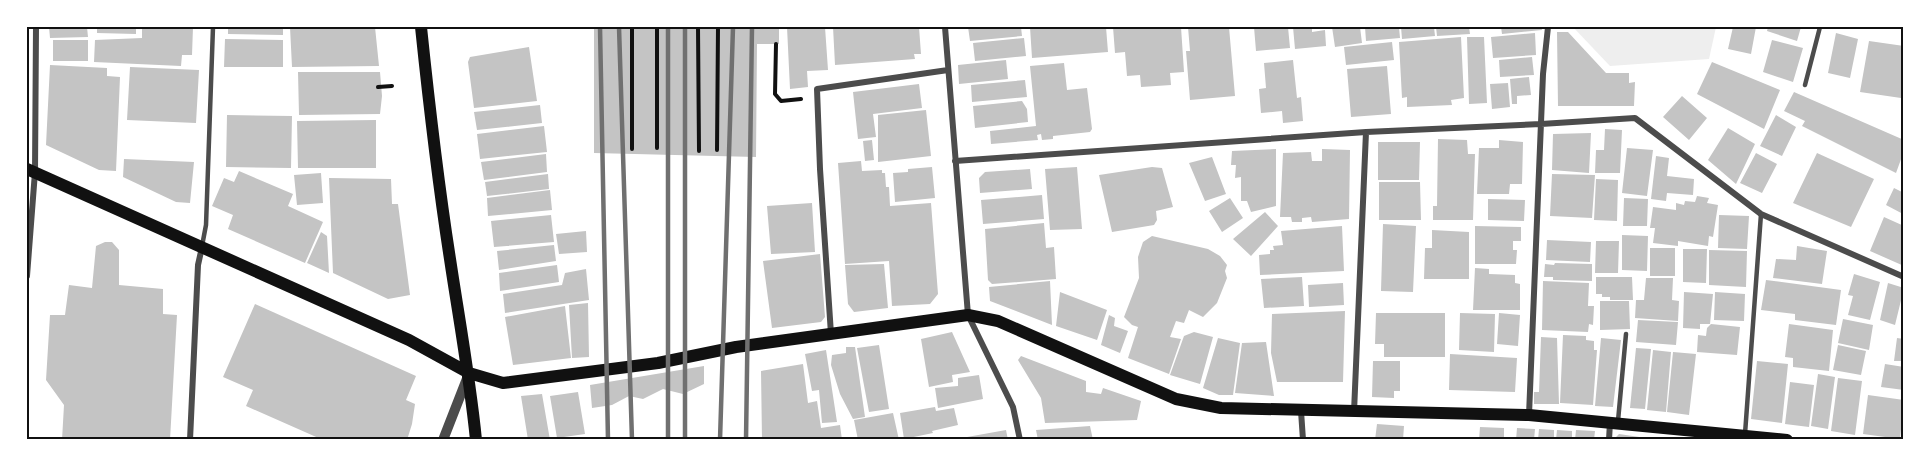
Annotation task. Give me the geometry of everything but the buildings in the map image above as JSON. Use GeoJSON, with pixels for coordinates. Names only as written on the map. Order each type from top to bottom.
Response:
{"type":"FeatureCollection","features":[{"type":"Feature","properties":{"kind":"main road"},"geometry":{"type":"LineString","coordinates":[[422,27],[427,90],[450,258],[469,373],[476,440]]}},
{"type":"Feature","properties":{"kind":"main road"},"geometry":{"type":"LineString","coordinates":[[31,170],[409,340],[469,373],[503,383],[658,363],[736,347],[968,315],[998,321],[1176,399],[1221,408],[1529,415],[1745,434],[1787,440]]}},
{"type":"Feature","properties":{"kind":"street"},"geometry":{"type":"LineString","coordinates":[[27,276],[36,27]]}},
{"type":"Feature","properties":{"kind":"street"},"geometry":{"type":"LineString","coordinates":[[945,27],[968,315],[1013,406],[1020,440]]}},
{"type":"Feature","properties":{"kind":"street"},"geometry":{"type":"LineString","coordinates":[[1529,415],[1543,74],[1548,27]]}},
{"type":"Feature","properties":{"kind":"street"},"geometry":{"type":"LineString","coordinates":[[831,334],[817,89],[948,70]]}},
{"type":"Feature","properties":{"kind":"street"},"geometry":{"type":"LineString","coordinates":[[955,161],[1366,132],[1635,118],[1761,214],[1904,277]]}},
{"type":"Feature","properties":{"kind":"street"},"geometry":{"type":"LineString","coordinates":[[1354,412],[1366,132]]}},
{"type":"Feature","properties":{"kind":"street"},"geometry":{"type":"LineString","coordinates":[[190,440],[198,265],[202,246]]}},
{"type":"Feature","properties":{"kind":"street"},"geometry":{"type":"LineString","coordinates":[[443,440],[469,373]]}},
{"type":"Feature","properties":{"kind":"street"},"geometry":{"type":"LineString","coordinates":[[1301,411],[1303,440]]}},
{"type":"Feature","properties":{"kind":"street"},"geometry":{"type":"LineString","coordinates":[[1609,440],[1614,422]]}},
{"type":"Feature","properties":{"kind":"lane"},"geometry":{"type":"LineString","coordinates":[[202,246],[206,225],[213,27]]}},
{"type":"Feature","properties":{"kind":"lane"},"geometry":{"type":"LineString","coordinates":[[1804,85],[1820,27]]}},
{"type":"Feature","properties":{"kind":"lane"},"geometry":{"type":"LineString","coordinates":[[1745,434],[1761,214]]}},
{"type":"Feature","properties":{"kind":"lane"},"geometry":{"type":"LineString","coordinates":[[1614,422],[1626,334]]}},
{"type":"Feature","properties":{"kind":"path"},"geometry":{"type":"LineString","coordinates":[[632,27],[632,149]]}},
{"type":"Feature","properties":{"kind":"path"},"geometry":{"type":"LineString","coordinates":[[657,27],[657,148]]}},
{"type":"Feature","properties":{"kind":"path"},"geometry":{"type":"LineString","coordinates":[[698,27],[699,151]]}},
{"type":"Feature","properties":{"kind":"path"},"geometry":{"type":"LineString","coordinates":[[717,150],[718,27]]}},
{"type":"Feature","properties":{"kind":"path"},"geometry":{"type":"LineString","coordinates":[[776,44],[775,94],[781,101],[817,98]]}},
{"type":"Feature","properties":{"kind":"path"},"geometry":{"type":"LineString","coordinates":[[378,87],[392,86]]}},
{"type":"Feature","properties":{"kind":"shaded area"},"geometry":{"type":"Polygon","coordinates":[[[1573,27],[1716,27],[1709,59],[1610,66],[1573,27]]]}},
{"type":"Feature","properties":{"kind":"railway"},"geometry":{"type":"LineString","coordinates":[[600,27],[608,440]]}},
{"type":"Feature","properties":{"kind":"railway"},"geometry":{"type":"LineString","coordinates":[[619,27],[632,440]]}},
{"type":"Feature","properties":{"kind":"railway"},"geometry":{"type":"LineString","coordinates":[[668,27],[668,440]]}},
{"type":"Feature","properties":{"kind":"railway"},"geometry":{"type":"LineString","coordinates":[[685,27],[685,440]]}},
{"type":"Feature","properties":{"kind":"railway"},"geometry":{"type":"LineString","coordinates":[[720,440],[733,27]]}},
{"type":"Feature","properties":{"kind":"railway"},"geometry":{"type":"LineString","coordinates":[[746,440],[752,27]]}}]}
